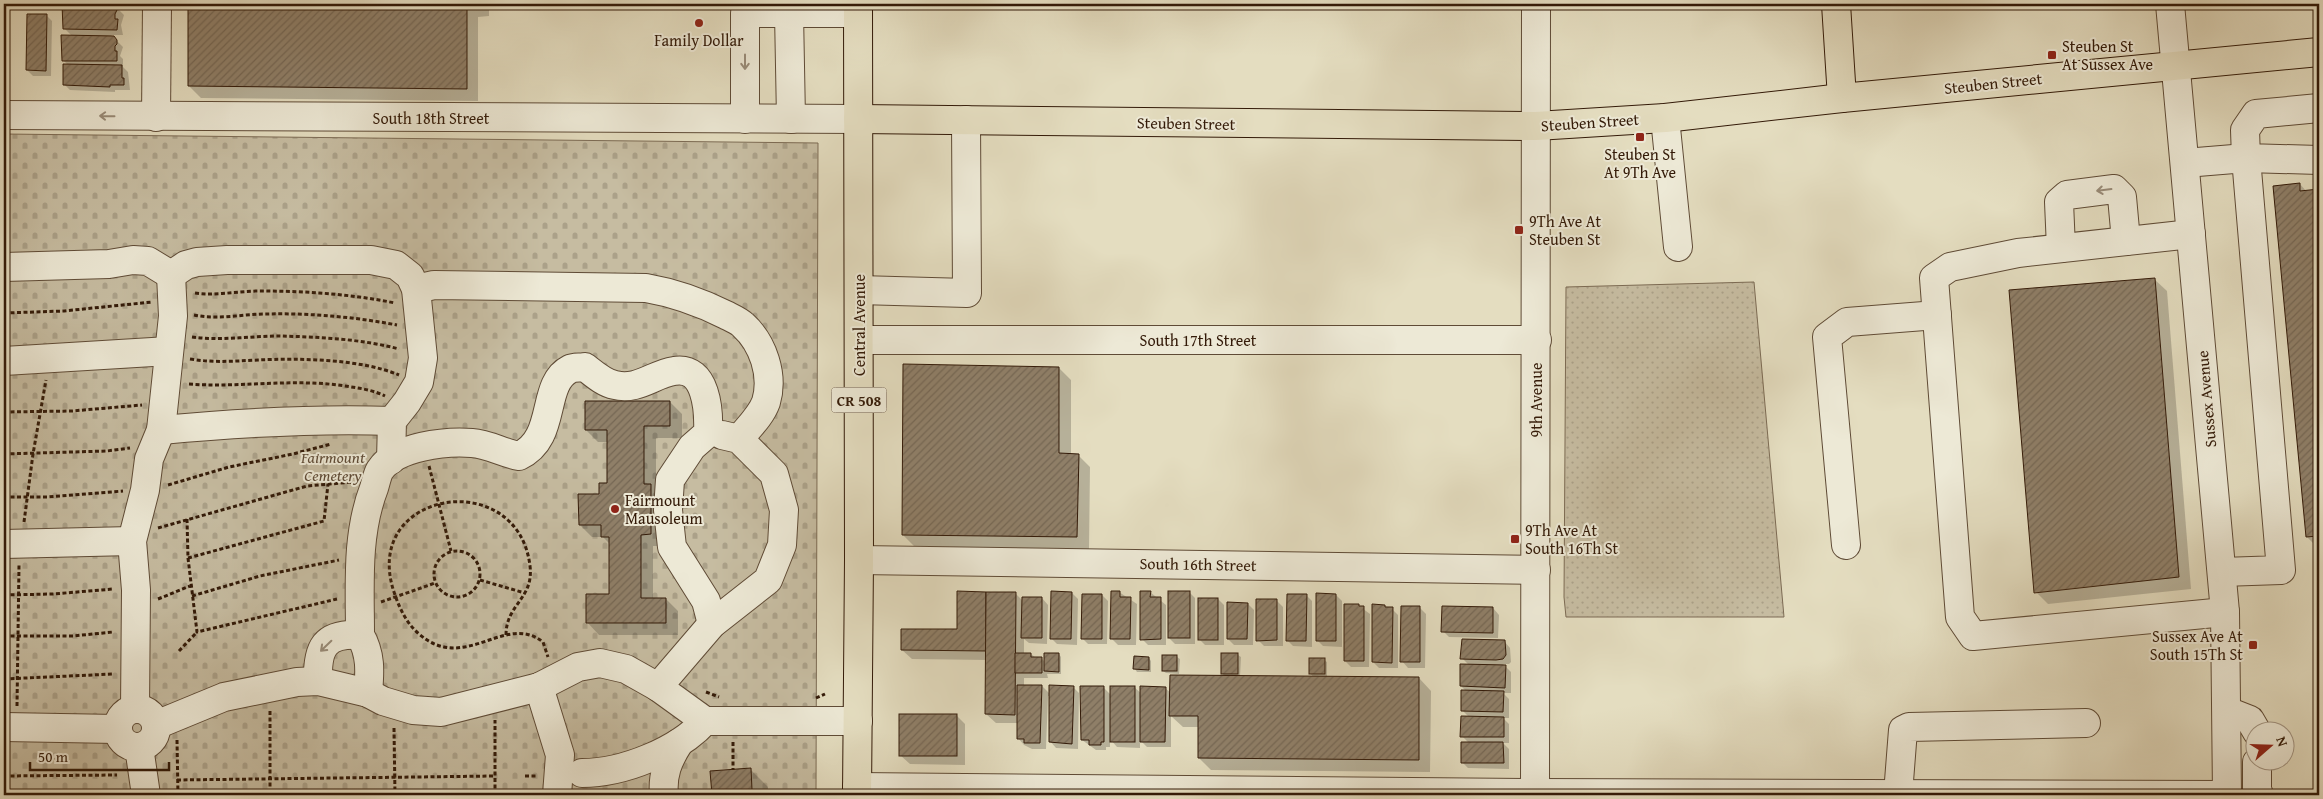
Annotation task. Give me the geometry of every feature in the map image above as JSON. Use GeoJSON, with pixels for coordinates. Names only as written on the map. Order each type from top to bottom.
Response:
{"type":"FeatureCollection","features":[{"type":"Feature","properties":{"kind":"main road"},"geometry":{"type":"LineString","coordinates":[[1836,4],[1842,98]]}},
{"type":"Feature","properties":{"kind":"main road","name":"Central Avenue"},"geometry":{"type":"LineString","coordinates":[[857,791],[859,560],[858,8]]}},
{"type":"Feature","properties":{"kind":"main road","name":"Steuben Street"},"geometry":{"type":"LineString","coordinates":[[858,119],[1536,126],[1665,118],[1842,98],[2319,52]]}},
{"type":"Feature","properties":{"kind":"street"},"geometry":{"type":"LineString","coordinates":[[156,117],[157,4]]}},
{"type":"Feature","properties":{"kind":"street","name":"9th Avenue"},"geometry":{"type":"LineString","coordinates":[[1535,794],[1536,4]]}},
{"type":"Feature","properties":{"kind":"street","name":"Sussex Avenue"},"geometry":{"type":"LineString","coordinates":[[2170,4],[2225,612],[2227,795]]}},
{"type":"Feature","properties":{"kind":"street"},"geometry":{"type":"LineString","coordinates":[[745,119],[745,13],[789,13],[858,8]]}},
{"type":"Feature","properties":{"kind":"street"},"geometry":{"type":"LineString","coordinates":[[789,13],[791,119]]}},
{"type":"Feature","properties":{"kind":"street"},"geometry":{"type":"LineString","coordinates":[[2222,572],[2281,570],[2245,130],[2256,114],[2319,108]]}},
{"type":"Feature","properties":{"kind":"street","name":"South 18th Street"},"geometry":{"type":"LineString","coordinates":[[4,115],[858,119]]}},
{"type":"Feature","properties":{"kind":"street"},"geometry":{"type":"LineString","coordinates":[[1665,118],[1678,247]]}},
{"type":"Feature","properties":{"kind":"street"},"geometry":{"type":"LineString","coordinates":[[859,290],[967,294],[966,120]]}},
{"type":"Feature","properties":{"kind":"street"},"geometry":{"type":"LineString","coordinates":[[2185,164],[2246,158],[2319,160]]}},
{"type":"Feature","properties":{"kind":"street"},"geometry":{"type":"LineString","coordinates":[[2061,248],[2059,202],[2067,195],[2114,189],[2122,197],[2126,241]]}},
{"type":"Feature","properties":{"kind":"street"},"geometry":{"type":"LineString","coordinates":[[2191,234],[2018,254],[1950,267],[1934,278],[1960,617],[1972,636],[2225,612]]}},
{"type":"Feature","properties":{"kind":"street"},"geometry":{"type":"LineString","coordinates":[[4,267],[109,264],[133,260],[148,261],[171,275]]}},
{"type":"Feature","properties":{"kind":"street"},"geometry":{"type":"LineString","coordinates":[[161,430],[226,424],[341,419],[390,410],[407,402],[419,382],[423,358],[410,297],[410,276],[396,265],[371,260],[207,261],[186,265],[171,275]]}},
{"type":"Feature","properties":{"kind":"street"},"geometry":{"type":"LineString","coordinates":[[171,275],[173,316],[181,349],[161,430],[149,459],[142,535],[127,597],[156,717],[154,735],[151,741],[139,747],[128,745],[123,741],[118,729],[123,714],[156,717],[224,697],[297,682],[318,681],[368,693],[383,701],[413,710],[441,712],[496,699],[543,685],[578,667],[600,662],[626,669],[658,687],[705,721],[858,721]]}},
{"type":"Feature","properties":{"kind":"street"},"geometry":{"type":"LineString","coordinates":[[410,297],[434,285],[646,288],[671,292],[706,305],[742,324],[755,339],[766,362],[770,386],[765,404],[739,439]]}},
{"type":"Feature","properties":{"kind":"street"},"geometry":{"type":"LineString","coordinates":[[1846,546],[1827,337],[1847,322],[1936,315]]}},
{"type":"Feature","properties":{"kind":"street","name":"South 17th Street"},"geometry":{"type":"LineString","coordinates":[[859,340],[1537,340]]}},
{"type":"Feature","properties":{"kind":"street"},"geometry":{"type":"LineString","coordinates":[[4,361],[181,349]]}},
{"type":"Feature","properties":{"kind":"street"},"geometry":{"type":"LineString","coordinates":[[368,693],[370,669],[360,614],[360,544],[366,510],[380,470],[391,460],[408,450],[453,442],[474,443],[519,456],[531,451],[539,439],[550,408],[554,389],[560,376],[571,368],[585,367],[602,380],[614,385],[628,386],[674,370],[690,374],[703,388],[709,417],[708,433],[692,447],[670,480],[668,510],[672,547],[706,601],[712,624]]}},
{"type":"Feature","properties":{"kind":"street"},"geometry":{"type":"LineString","coordinates":[[390,410],[391,460]]}},
{"type":"Feature","properties":{"kind":"street"},"geometry":{"type":"LineString","coordinates":[[658,687],[712,624],[768,580],[782,545],[784,510],[774,474],[739,439],[708,433]]}},
{"type":"Feature","properties":{"kind":"street"},"geometry":{"type":"LineString","coordinates":[[12,544],[142,535]]}},
{"type":"Feature","properties":{"kind":"street","name":"South 16th Street"},"geometry":{"type":"LineString","coordinates":[[859,560],[1536,570]]}},
{"type":"Feature","properties":{"kind":"street"},"geometry":{"type":"LineString","coordinates":[[318,681],[318,656],[320,651],[327,643],[340,636],[360,614]]}},
{"type":"Feature","properties":{"kind":"street"},"geometry":{"type":"LineString","coordinates":[[543,685],[560,755],[558,791]]}},
{"type":"Feature","properties":{"kind":"street"},"geometry":{"type":"LineString","coordinates":[[2227,711],[2251,722]]}},
{"type":"Feature","properties":{"kind":"street"},"geometry":{"type":"LineString","coordinates":[[558,791],[582,773],[604,773],[652,756],[679,743],[695,732],[705,721]]}},
{"type":"Feature","properties":{"kind":"street"},"geometry":{"type":"LineString","coordinates":[[1898,794],[1903,730],[1909,727],[2086,723]]}},
{"type":"Feature","properties":{"kind":"street"},"geometry":{"type":"LineString","coordinates":[[10,727],[118,729]]}},
{"type":"Feature","properties":{"kind":"street"},"geometry":{"type":"LineString","coordinates":[[664,795],[663,784],[668,759],[679,743]]}},
{"type":"Feature","properties":{"kind":"street"},"geometry":{"type":"LineString","coordinates":[[139,747],[146,795]]}},
{"type":"Feature","properties":{"kind":"street"},"geometry":{"type":"LineString","coordinates":[[560,755],[582,773]]}},
{"type":"Feature","properties":{"kind":"street"},"geometry":{"type":"LineString","coordinates":[[2258,772],[2257,789],[2259,795]]}},
{"type":"Feature","properties":{"kind":"street"},"geometry":{"type":"LineString","coordinates":[[857,791],[2227,795]]}},
{"type":"Feature","properties":{"kind":"path"},"geometry":{"type":"LineString","coordinates":[[192,293],[214,294],[257,291],[307,292],[364,297],[410,297]]}},
{"type":"Feature","properties":{"kind":"path"},"geometry":{"type":"LineString","coordinates":[[4,313],[98,308],[153,302]]}},
{"type":"Feature","properties":{"kind":"path"},"geometry":{"type":"LineString","coordinates":[[189,314],[210,317],[286,314],[360,320],[405,327]]}},
{"type":"Feature","properties":{"kind":"path"},"geometry":{"type":"LineString","coordinates":[[181,349],[217,339],[296,337],[359,341],[406,351]]}},
{"type":"Feature","properties":{"kind":"path"},"geometry":{"type":"LineString","coordinates":[[181,349],[226,363],[285,359],[348,363],[384,368],[406,379]]}},
{"type":"Feature","properties":{"kind":"path"},"geometry":{"type":"LineString","coordinates":[[10,727],[18,679],[18,595],[12,544],[28,497],[32,454],[46,378]]}},
{"type":"Feature","properties":{"kind":"path"},"geometry":{"type":"LineString","coordinates":[[180,383],[222,386],[295,381],[336,384],[374,391],[384,396],[390,410]]}},
{"type":"Feature","properties":{"kind":"path"},"geometry":{"type":"LineString","coordinates":[[4,412],[108,409],[144,405]]}},
{"type":"Feature","properties":{"kind":"path"},"geometry":{"type":"LineString","coordinates":[[164,486],[229,467],[330,444],[336,438],[341,419]]}},
{"type":"Feature","properties":{"kind":"path"},"geometry":{"type":"LineString","coordinates":[[425,446],[451,551]]}},
{"type":"Feature","properties":{"kind":"path"},"geometry":{"type":"LineString","coordinates":[[4,454],[107,451],[135,447]]}},
{"type":"Feature","properties":{"kind":"path"},"geometry":{"type":"LineString","coordinates":[[142,535],[187,519],[269,495],[307,486],[356,482]]}},
{"type":"Feature","properties":{"kind":"path"},"geometry":{"type":"LineString","coordinates":[[188,558],[324,521],[328,484]]}},
{"type":"Feature","properties":{"kind":"path"},"geometry":{"type":"LineString","coordinates":[[4,497],[124,491]]}},
{"type":"Feature","properties":{"kind":"path"},"geometry":{"type":"LineString","coordinates":[[506,635],[508,619],[529,588],[530,576],[528,557],[521,539],[507,520],[478,503],[466,501],[438,503],[407,521],[396,536],[390,559],[389,575],[396,597],[406,618],[420,635],[449,648],[467,648],[506,635],[528,634],[535,636],[547,648],[548,658],[543,685]]}},
{"type":"Feature","properties":{"kind":"path"},"geometry":{"type":"LineString","coordinates":[[187,519],[190,586],[197,632]]}},
{"type":"Feature","properties":{"kind":"path"},"geometry":{"type":"LineString","coordinates":[[451,551],[460,551],[474,558],[480,572],[480,580],[471,593],[455,598],[446,595],[435,583],[434,569],[437,562],[451,551]]}},
{"type":"Feature","properties":{"kind":"path"},"geometry":{"type":"LineString","coordinates":[[192,596],[260,576],[341,559]]}},
{"type":"Feature","properties":{"kind":"path"},"geometry":{"type":"LineString","coordinates":[[480,580],[525,594]]}},
{"type":"Feature","properties":{"kind":"path"},"geometry":{"type":"LineString","coordinates":[[179,651],[197,632],[311,604],[360,614],[396,597],[435,583]]}},
{"type":"Feature","properties":{"kind":"path"},"geometry":{"type":"LineString","coordinates":[[4,595],[76,593],[127,597],[190,586]]}},
{"type":"Feature","properties":{"kind":"path"},"geometry":{"type":"LineString","coordinates":[[4,636],[97,635],[120,631]]}},
{"type":"Feature","properties":{"kind":"path"},"geometry":{"type":"LineString","coordinates":[[4,679],[119,674]]}},
{"type":"Feature","properties":{"kind":"path"},"geometry":{"type":"LineString","coordinates":[[495,795],[496,699]]}},
{"type":"Feature","properties":{"kind":"path"},"geometry":{"type":"LineString","coordinates":[[270,705],[270,795]]}},
{"type":"Feature","properties":{"kind":"path"},"geometry":{"type":"LineString","coordinates":[[156,717],[177,780],[178,795]]}},
{"type":"Feature","properties":{"kind":"path"},"geometry":{"type":"LineString","coordinates":[[394,728],[395,795]]}},
{"type":"Feature","properties":{"kind":"path"},"geometry":{"type":"LineString","coordinates":[[733,739],[733,770]]}},
{"type":"Feature","properties":{"kind":"path"},"geometry":{"type":"LineString","coordinates":[[4,776],[117,775]]}},
{"type":"Feature","properties":{"kind":"path"},"geometry":{"type":"LineString","coordinates":[[177,780],[495,776]]}},
{"type":"Feature","properties":{"kind":"green space","name":"Fairmount Cemetery"},"geometry":{"type":"Polygon","coordinates":[[[4,134],[818,143],[816,795],[4,795],[4,134]]]}},
{"type":"Feature","properties":{"kind":"green space"},"geometry":{"type":"Polygon","coordinates":[[[1754,282],[1784,617],[1566,617],[1564,597],[1566,287],[1754,282]]]}},
{"type":"Feature","properties":{"kind":"building"},"geometry":{"type":"Polygon","coordinates":[[[62,4],[115,4],[118,8],[115,14],[115,19],[118,19],[117,30],[63,29],[62,4]]]}},
{"type":"Feature","properties":{"kind":"building"},"geometry":{"type":"Polygon","coordinates":[[[188,4],[477,4],[467,5],[467,89],[188,86],[188,4]]]}},
{"type":"Feature","properties":{"kind":"building"},"geometry":{"type":"Polygon","coordinates":[[[27,14],[47,14],[46,71],[26,70],[27,14]]]}},
{"type":"Feature","properties":{"kind":"building"},"geometry":{"type":"Polygon","coordinates":[[[61,35],[114,36],[117,40],[115,51],[117,51],[117,61],[62,61],[61,35]]]}},
{"type":"Feature","properties":{"kind":"building"},"geometry":{"type":"Polygon","coordinates":[[[63,64],[122,65],[124,85],[110,85],[110,87],[63,85],[63,64]]]}},
{"type":"Feature","properties":{"kind":"building"},"geometry":{"type":"Polygon","coordinates":[[[2300,183],[2300,191],[2319,189],[2319,536],[2306,537],[2273,186],[2300,183]]]}},
{"type":"Feature","properties":{"kind":"building"},"geometry":{"type":"Polygon","coordinates":[[[2155,278],[2179,577],[2034,593],[2009,290],[2155,278]]]}},
{"type":"Feature","properties":{"kind":"building"},"geometry":{"type":"Polygon","coordinates":[[[903,364],[1059,367],[1059,453],[1079,454],[1077,537],[902,535],[903,364]]]}},
{"type":"Feature","properties":{"kind":"building","name":"Fairmount Mausoleum"},"geometry":{"type":"Polygon","coordinates":[[[585,401],[670,401],[670,426],[644,426],[644,484],[651,484],[651,534],[641,535],[641,598],[666,598],[666,623],[586,623],[586,594],[609,594],[609,537],[601,537],[601,525],[579,525],[578,494],[599,494],[599,483],[607,483],[607,430],[585,430],[585,401]]]}},
{"type":"Feature","properties":{"kind":"building"},"geometry":{"type":"Polygon","coordinates":[[[957,591],[986,592],[986,651],[901,650],[901,629],[957,629],[957,591]]]}},
{"type":"Feature","properties":{"kind":"building"},"geometry":{"type":"Polygon","coordinates":[[[1051,591],[1072,592],[1071,639],[1050,639],[1051,591]]]}},
{"type":"Feature","properties":{"kind":"building"},"geometry":{"type":"Polygon","coordinates":[[[1111,591],[1120,591],[1120,597],[1131,597],[1130,639],[1110,639],[1111,591]]]}},
{"type":"Feature","properties":{"kind":"building"},"geometry":{"type":"Polygon","coordinates":[[[1140,591],[1151,591],[1150,597],[1161,597],[1161,639],[1140,640],[1140,591]]]}},
{"type":"Feature","properties":{"kind":"building"},"geometry":{"type":"Polygon","coordinates":[[[1168,591],[1190,591],[1190,638],[1168,638],[1168,591]]]}},
{"type":"Feature","properties":{"kind":"building"},"geometry":{"type":"Polygon","coordinates":[[[986,592],[1016,592],[1015,715],[985,714],[986,592]]]}},
{"type":"Feature","properties":{"kind":"building"},"geometry":{"type":"Polygon","coordinates":[[[1316,593],[1336,594],[1336,641],[1316,641],[1316,593]]]}},
{"type":"Feature","properties":{"kind":"building"},"geometry":{"type":"Polygon","coordinates":[[[1082,594],[1102,594],[1102,639],[1081,639],[1082,594]]]}},
{"type":"Feature","properties":{"kind":"building"},"geometry":{"type":"Polygon","coordinates":[[[1287,594],[1307,594],[1306,641],[1286,641],[1287,594]]]}},
{"type":"Feature","properties":{"kind":"building"},"geometry":{"type":"Polygon","coordinates":[[[1022,597],[1042,597],[1042,638],[1021,638],[1022,597]]]}},
{"type":"Feature","properties":{"kind":"building"},"geometry":{"type":"Polygon","coordinates":[[[1198,598],[1218,598],[1218,640],[1198,640],[1198,598]]]}},
{"type":"Feature","properties":{"kind":"building"},"geometry":{"type":"Polygon","coordinates":[[[1256,599],[1277,599],[1277,640],[1256,641],[1256,599]]]}},
{"type":"Feature","properties":{"kind":"building"},"geometry":{"type":"Polygon","coordinates":[[[1227,602],[1248,603],[1247,639],[1227,639],[1227,602]]]}},
{"type":"Feature","properties":{"kind":"building"},"geometry":{"type":"Polygon","coordinates":[[[1344,604],[1364,606],[1364,661],[1344,661],[1344,604]]]}},
{"type":"Feature","properties":{"kind":"building"},"geometry":{"type":"Polygon","coordinates":[[[1372,604],[1393,607],[1392,663],[1372,662],[1372,604]]]}},
{"type":"Feature","properties":{"kind":"building"},"geometry":{"type":"Polygon","coordinates":[[[1401,606],[1420,606],[1420,662],[1400,662],[1401,606]]]}},
{"type":"Feature","properties":{"kind":"building"},"geometry":{"type":"Polygon","coordinates":[[[1442,606],[1493,607],[1493,633],[1441,632],[1442,606]]]}},
{"type":"Feature","properties":{"kind":"building"},"geometry":{"type":"Polygon","coordinates":[[[1462,639],[1505,640],[1506,655],[1503,659],[1496,660],[1460,659],[1462,639]]]}},
{"type":"Feature","properties":{"kind":"building"},"geometry":{"type":"Polygon","coordinates":[[[1015,653],[1031,653],[1031,657],[1042,657],[1042,673],[1015,673],[1015,653]]]}},
{"type":"Feature","properties":{"kind":"building"},"geometry":{"type":"Polygon","coordinates":[[[1044,653],[1059,653],[1059,672],[1044,671],[1044,653]]]}},
{"type":"Feature","properties":{"kind":"building"},"geometry":{"type":"Polygon","coordinates":[[[1221,653],[1238,653],[1238,674],[1221,674],[1221,653]]]}},
{"type":"Feature","properties":{"kind":"building"},"geometry":{"type":"Polygon","coordinates":[[[1162,655],[1177,655],[1177,671],[1162,671],[1162,655]]]}},
{"type":"Feature","properties":{"kind":"building"},"geometry":{"type":"Polygon","coordinates":[[[1134,656],[1149,657],[1149,670],[1133,669],[1134,656]]]}},
{"type":"Feature","properties":{"kind":"building"},"geometry":{"type":"Polygon","coordinates":[[[1309,658],[1325,658],[1325,674],[1309,674],[1309,658]]]}},
{"type":"Feature","properties":{"kind":"building"},"geometry":{"type":"Polygon","coordinates":[[[1460,664],[1506,665],[1505,688],[1460,686],[1460,664]]]}},
{"type":"Feature","properties":{"kind":"building"},"geometry":{"type":"Polygon","coordinates":[[[1170,675],[1419,677],[1419,760],[1198,758],[1198,716],[1169,716],[1170,675]]]}},
{"type":"Feature","properties":{"kind":"building"},"geometry":{"type":"Polygon","coordinates":[[[1017,685],[1042,685],[1040,743],[1024,743],[1024,739],[1017,739],[1017,685]]]}},
{"type":"Feature","properties":{"kind":"building"},"geometry":{"type":"Polygon","coordinates":[[[1049,685],[1074,686],[1072,744],[1049,742],[1049,685]]]}},
{"type":"Feature","properties":{"kind":"building"},"geometry":{"type":"Polygon","coordinates":[[[1080,686],[1104,686],[1104,742],[1101,742],[1101,745],[1089,745],[1089,740],[1081,740],[1080,686]]]}},
{"type":"Feature","properties":{"kind":"building"},"geometry":{"type":"Polygon","coordinates":[[[1110,686],[1135,686],[1135,742],[1110,742],[1110,686]]]}},
{"type":"Feature","properties":{"kind":"building"},"geometry":{"type":"Polygon","coordinates":[[[1140,686],[1166,687],[1165,742],[1140,742],[1140,686]]]}},
{"type":"Feature","properties":{"kind":"building"},"geometry":{"type":"Polygon","coordinates":[[[1461,690],[1504,691],[1503,712],[1461,711],[1461,690]]]}},
{"type":"Feature","properties":{"kind":"building"},"geometry":{"type":"Polygon","coordinates":[[[899,714],[957,714],[957,756],[899,756],[899,714]]]}},
{"type":"Feature","properties":{"kind":"building"},"geometry":{"type":"Polygon","coordinates":[[[1461,716],[1504,717],[1504,737],[1460,737],[1461,716]]]}},
{"type":"Feature","properties":{"kind":"building"},"geometry":{"type":"Polygon","coordinates":[[[1461,742],[1503,742],[1504,763],[1461,763],[1461,742]]]}},
{"type":"Feature","properties":{"kind":"building"},"geometry":{"type":"Polygon","coordinates":[[[751,768],[752,790],[742,791],[742,795],[712,795],[710,771],[751,768]]]}},
{"type":"Feature","properties":{"kind":"place","name":"Family Dollar"},"geometry":{"type":"Point","coordinates":[699,23]}},
{"type":"Feature","properties":{"kind":"place","name":"Steuben St At Sussex Ave"},"geometry":{"type":"Point","coordinates":[2052,55]}},
{"type":"Feature","properties":{"kind":"place","name":"Steuben St At 9Th Ave"},"geometry":{"type":"Point","coordinates":[1640,137]}},
{"type":"Feature","properties":{"kind":"place","name":"9Th Ave At Steuben St"},"geometry":{"type":"Point","coordinates":[1519,230]}},
{"type":"Feature","properties":{"kind":"place","name":"Fairmount Mausoleum"},"geometry":{"type":"Point","coordinates":[615,509]}},
{"type":"Feature","properties":{"kind":"place","name":"9Th Ave At South 16Th St"},"geometry":{"type":"Point","coordinates":[1515,539]}},
{"type":"Feature","properties":{"kind":"place","name":"Sussex Ave At South 15Th St"},"geometry":{"type":"Point","coordinates":[2253,645]}}]}
